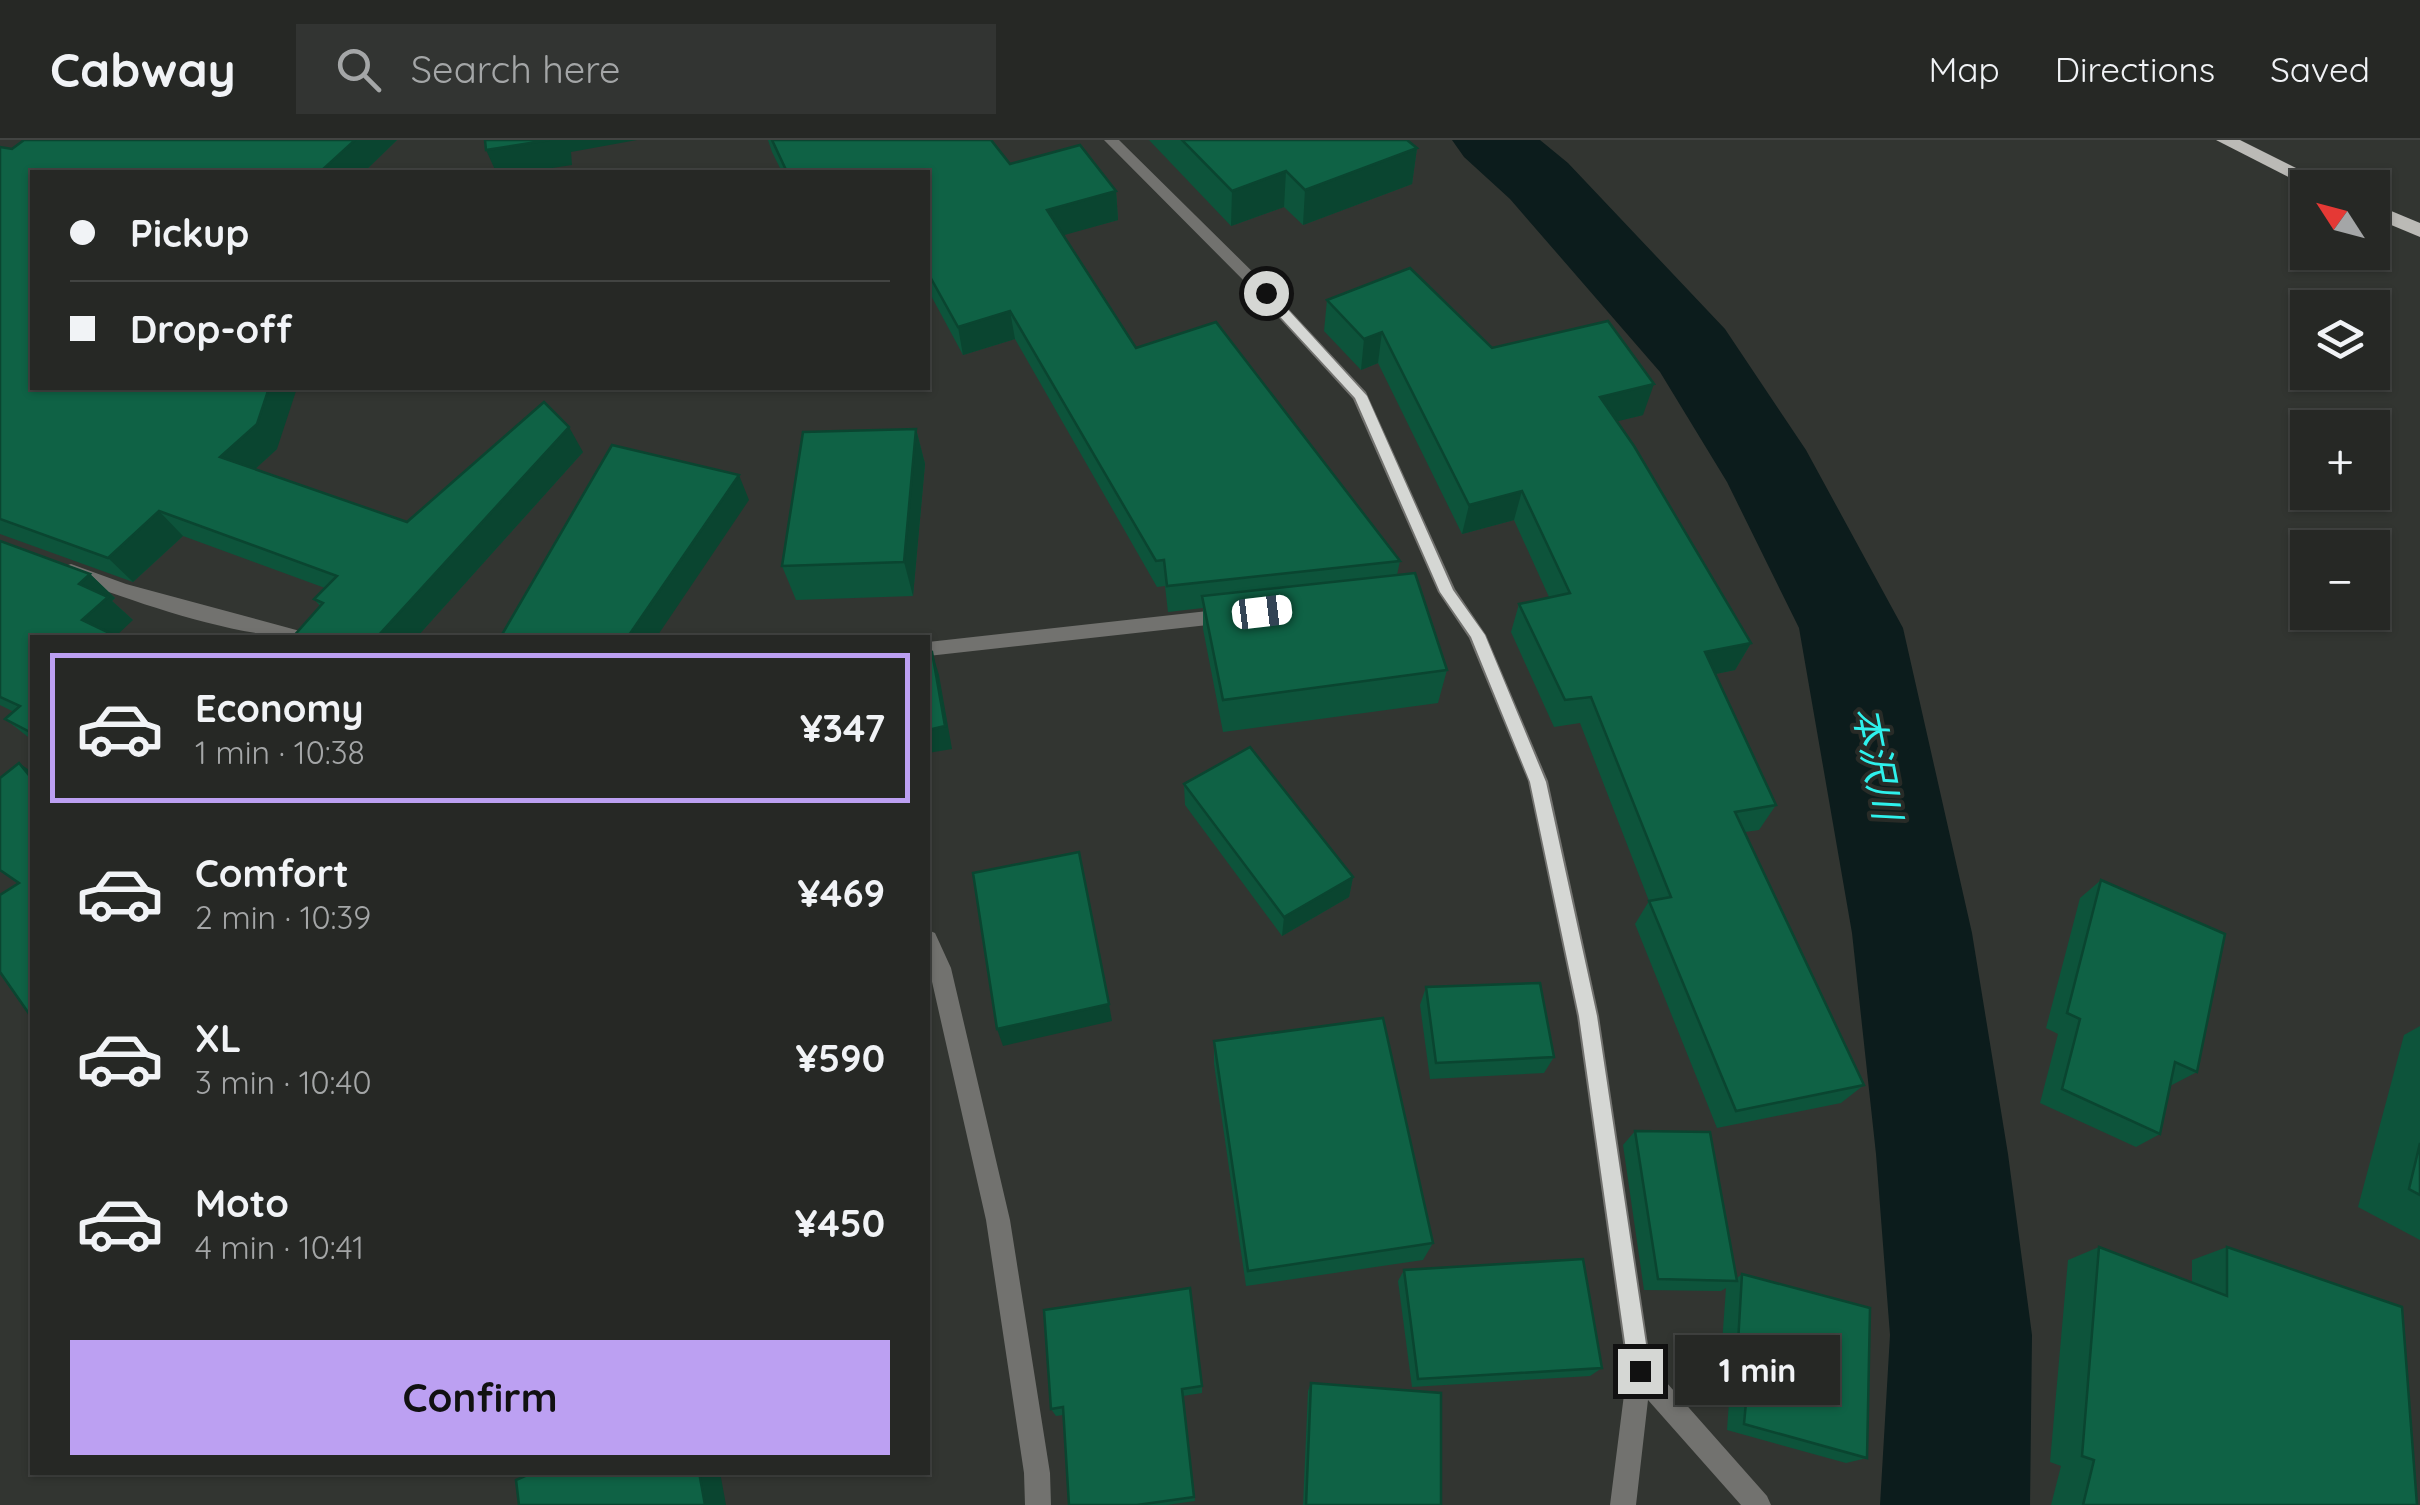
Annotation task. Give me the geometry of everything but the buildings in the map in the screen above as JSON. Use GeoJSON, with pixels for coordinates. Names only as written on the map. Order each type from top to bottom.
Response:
{"type":"FeatureCollection","features":[{"type":"Feature","properties":{"kind":"highway"},"geometry":{"type":"LineString","coordinates":[[2225,140],[2290,171]]}},
{"type":"Feature","properties":{"kind":"highway"},"geometry":{"type":"LineString","coordinates":[[2390,217],[2420,231]]}},
{"type":"Feature","properties":{"kind":"lane"},"geometry":{"type":"LineString","coordinates":[[1111,140],[1266,293],[1360,396],[1437,593],[1477,635],[1538,782],[1588,1016],[1640,1371],[1623,1505]]}},
{"type":"Feature","properties":{"kind":"lane"},"geometry":{"type":"LineString","coordinates":[[53,564],[123,590],[289,635]]}},
{"type":"Feature","properties":{"kind":"lane"},"geometry":{"type":"LineString","coordinates":[[930,649],[1255,613]]}},
{"type":"Feature","properties":{"kind":"lane"},"geometry":{"type":"LineString","coordinates":[[930,945],[940,968],[998,1220],[1037,1472],[1038,1505]]}},
{"type":"Feature","properties":{"kind":"lane"},"geometry":{"type":"LineString","coordinates":[[1640,1371],[1758,1505]]}},
{"type":"Feature","properties":{"kind":"waterway","name":"本沢川"},"geometry":{"type":"LineString","coordinates":[[1492,140],[1539,181],[1693,351],[1772,475],[1851,628],[1912,933],[1942,1154],[1961,1335],[1955,1505]]}},
{"type":"Feature","properties":{"kind":"route"},"geometry":{"type":"LineString","coordinates":[[1266,293],[1360,396],[1447,592],[1477,635],[1538,782],[1588,1016],[1640,1371]]}}]}
